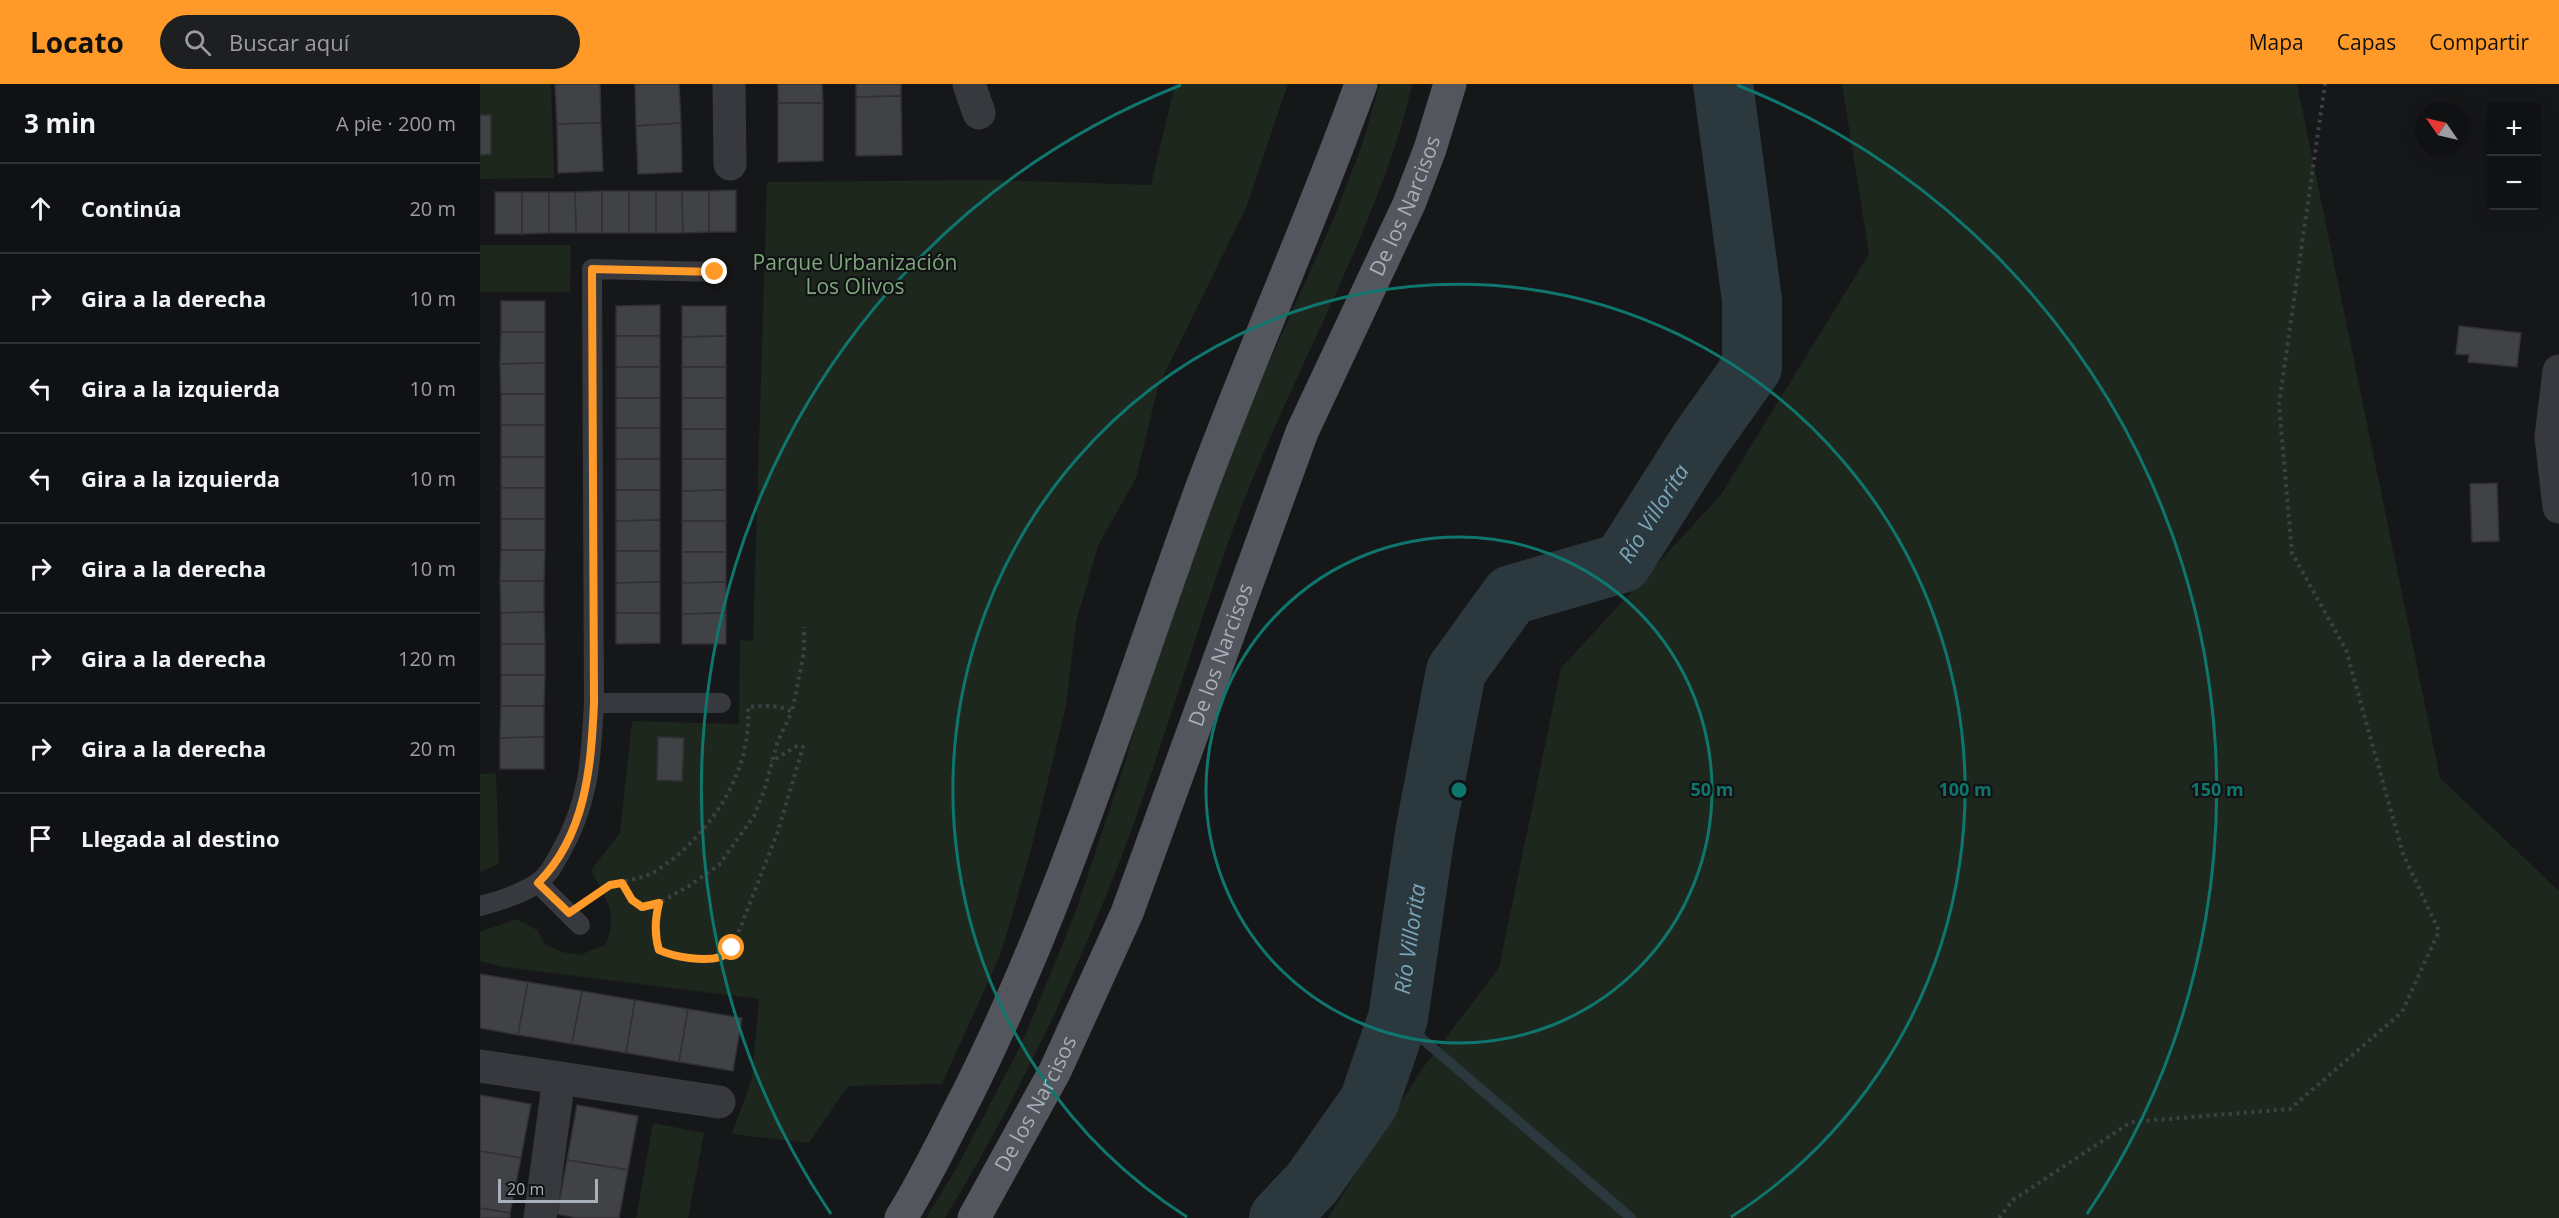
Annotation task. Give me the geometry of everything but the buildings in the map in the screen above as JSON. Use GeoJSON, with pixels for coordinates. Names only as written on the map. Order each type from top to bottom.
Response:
{"type":"FeatureCollection","features":[{"type":"Feature","properties":{"kind":"main road"},"geometry":{"type":"LineString","coordinates":[[901,1218],[931,1166],[993,1043],[1040,937],[1116,735],[1192,513],[1361,84]]}},
{"type":"Feature","properties":{"kind":"main road","name":"De los Narcisos"},"geometry":{"type":"LineString","coordinates":[[974,1218],[1055,1071],[1128,914],[1302,432],[1409,204],[1430,149],[1450,84]]}},
{"type":"Feature","properties":{"kind":"street"},"geometry":{"type":"LineString","coordinates":[[729,84],[730,164]]}},
{"type":"Feature","properties":{"kind":"street"},"geometry":{"type":"LineString","coordinates":[[2559,371],[2551,437],[2559,507]]}},
{"type":"Feature","properties":{"kind":"street"},"geometry":{"type":"LineString","coordinates":[[480,1066],[719,1102]]}},
{"type":"Feature","properties":{"kind":"street"},"geometry":{"type":"LineString","coordinates":[[540,1218],[559,1078]]}},
{"type":"Feature","properties":{"kind":"lane"},"geometry":{"type":"LineString","coordinates":[[480,906],[518,893],[538,883],[550,870],[570,836],[581,811],[589,774],[594,703],[592,269],[715,272]]}},
{"type":"Feature","properties":{"kind":"lane"},"geometry":{"type":"LineString","coordinates":[[594,703],[721,703]]}},
{"type":"Feature","properties":{"kind":"lane"},"geometry":{"type":"LineString","coordinates":[[538,883],[574,919]]}},
{"type":"Feature","properties":{"kind":"path"},"geometry":{"type":"LineString","coordinates":[[1999,1218],[2013,1200],[2131,1122],[2290,1109],[2402,1012],[2439,931],[2403,854],[2346,650],[2292,553],[2279,404],[2325,84]]}},
{"type":"Feature","properties":{"kind":"path"},"geometry":{"type":"LineString","coordinates":[[622,883],[632,900],[642,907],[659,903],[689,886],[718,865],[754,816],[778,740],[792,712],[799,684],[804,627]]}},
{"type":"Feature","properties":{"kind":"path"},"geometry":{"type":"LineString","coordinates":[[574,919],[610,885],[658,870],[690,843],[710,821],[729,793],[741,762],[746,739],[748,707],[771,705],[783,707],[792,712]]}},
{"type":"Feature","properties":{"kind":"path"},"geometry":{"type":"LineString","coordinates":[[659,903],[655,917],[659,950],[673,956],[694,958],[721,957],[732,948],[778,831],[803,747],[798,745],[771,762]]}},
{"type":"Feature","properties":{"kind":"green space"},"geometry":{"type":"Polygon","coordinates":[[[480,84],[551,84],[554,178],[480,179],[480,84]]]}},
{"type":"Feature","properties":{"kind":"green space","name":"Parque Urbanización Los Olivos"},"geometry":{"type":"Polygon","coordinates":[[[1175,84],[1288,84],[1246,208],[1158,387],[1136,478],[1098,546],[1076,622],[1066,706],[1031,850],[1001,953],[942,1084],[848,1086],[809,1143],[732,1134],[752,1078],[759,999],[504,967],[480,961],[480,932],[516,919],[537,930],[545,944],[562,952],[580,955],[605,945],[611,915],[606,898],[591,870],[620,833],[632,721],[739,724],[740,640],[753,641],[767,182],[988,180],[1151,185],[1175,84]]]}},
{"type":"Feature","properties":{"kind":"green space"},"geometry":{"type":"Polygon","coordinates":[[[1380,84],[1412,84],[1396,142],[1361,236],[1239,513],[1148,784],[1115,874],[1049,1025],[1000,1123],[945,1218],[926,1218],[956,1169],[1022,1043],[1059,953],[1077,908],[1125,763],[1150,671],[1213,494],[1334,218],[1362,145],[1380,84]]]}},
{"type":"Feature","properties":{"kind":"green space"},"geometry":{"type":"Polygon","coordinates":[[[1842,84],[2297,84],[2440,778],[2559,891],[2559,1218],[1328,1218],[1422,1069],[1499,968],[1561,668],[1720,496],[1869,254],[1842,84]]]}},
{"type":"Feature","properties":{"kind":"green space"},"geometry":{"type":"Polygon","coordinates":[[[480,245],[571,245],[570,292],[480,292],[480,245]]]}},
{"type":"Feature","properties":{"kind":"green space"},"geometry":{"type":"Polygon","coordinates":[[[496,773],[499,864],[480,872],[480,774],[496,773]]]}},
{"type":"Feature","properties":{"kind":"green space"},"geometry":{"type":"Polygon","coordinates":[[[653,1123],[704,1133],[688,1218],[636,1218],[653,1123]]]}},
{"type":"Feature","properties":{"kind":"waterway","name":"Río Villorita"},"geometry":{"type":"LineString","coordinates":[[1279,1218],[1312,1183],[1369,1102],[1398,1018],[1425,833],[1456,671],[1511,595],[1622,563],[1698,443],[1752,367],[1752,300],[1723,84]]}},
{"type":"Feature","properties":{"kind":"waterway"},"geometry":{"type":"LineString","coordinates":[[1398,1018],[1631,1218]]}},
{"type":"Feature","properties":{"kind":"route"},"geometry":{"type":"LineString","coordinates":[[715,272],[592,269],[594,703],[589,774],[581,811],[570,836],[550,870],[538,883],[569,913],[610,885],[622,883],[632,900],[642,907],[659,903],[655,917],[659,950],[673,956],[694,958],[721,957],[732,948]]}}]}
